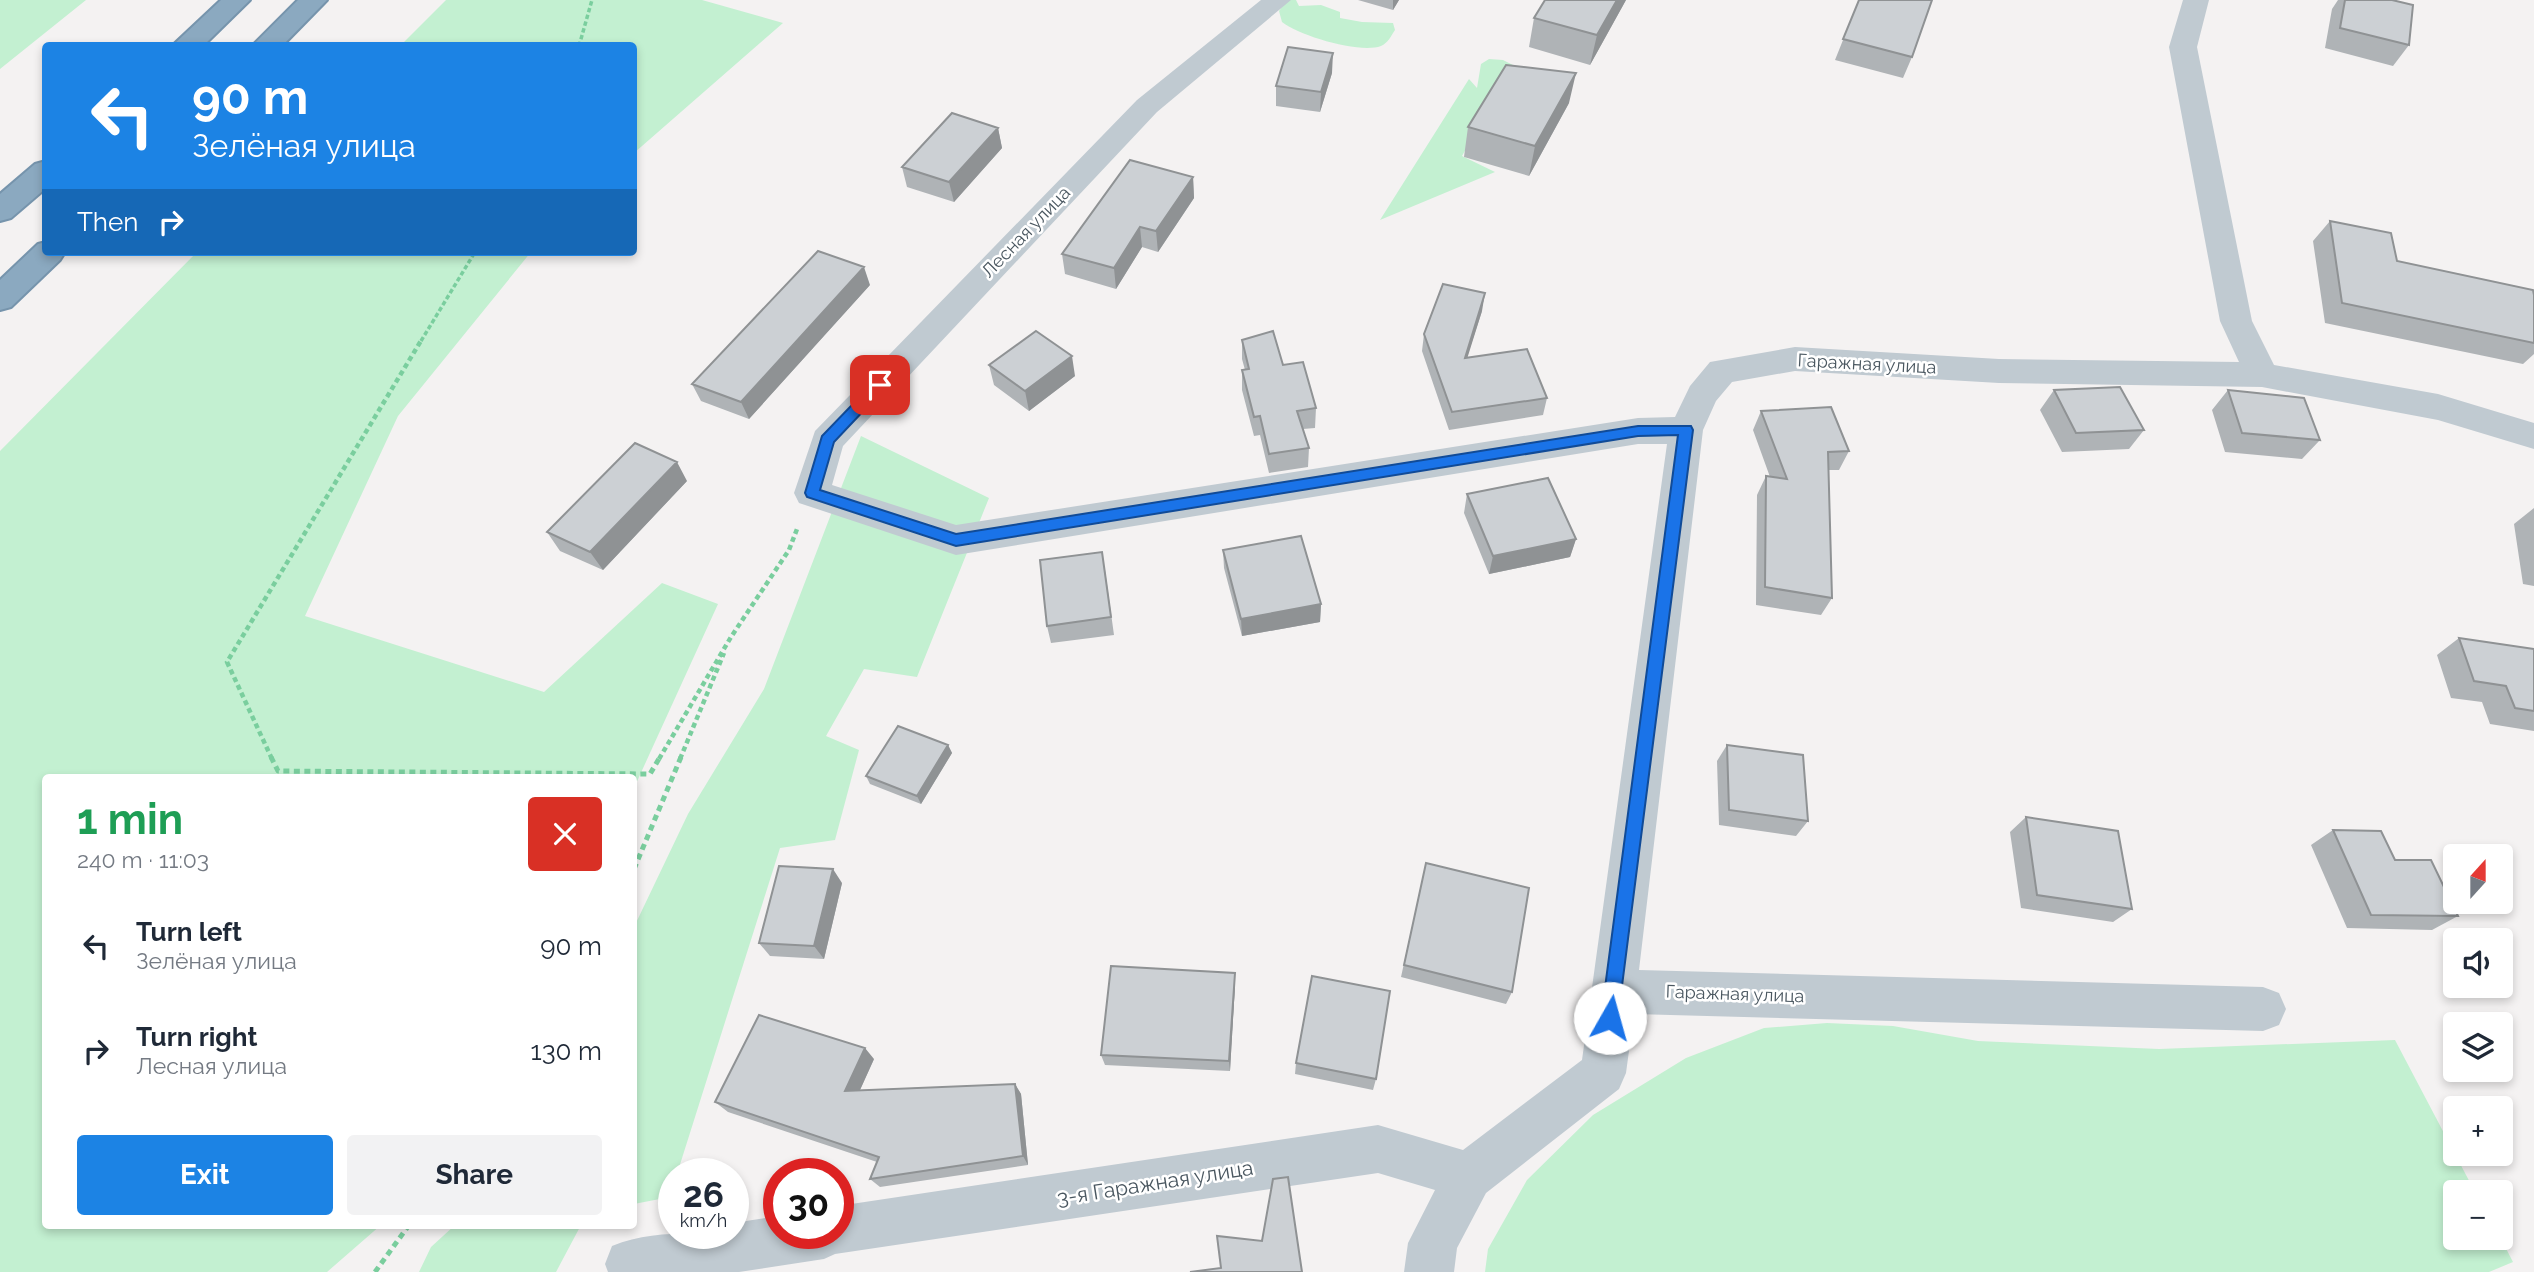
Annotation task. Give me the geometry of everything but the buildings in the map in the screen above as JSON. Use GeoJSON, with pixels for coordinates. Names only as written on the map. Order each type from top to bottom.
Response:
{"type":"FeatureCollection","features":[{"type":"Feature","properties":{"kind":"highway"},"geometry":{"type":"LineString","coordinates":[[190,42],[237,0]]}},
{"type":"Feature","properties":{"kind":"highway"},"geometry":{"type":"LineString","coordinates":[[270,42],[314,0]]}},
{"type":"Feature","properties":{"kind":"highway"},"geometry":{"type":"LineString","coordinates":[[0,212],[42,175]]}},
{"type":"Feature","properties":{"kind":"highway"},"geometry":{"type":"LineString","coordinates":[[0,299],[45,256]]}},
{"type":"Feature","properties":{"kind":"street","name":"Лесная улица"},"geometry":{"type":"LineString","coordinates":[[812,493],[827,440],[1147,106],[1278,0]]}},
{"type":"Feature","properties":{"kind":"street"},"geometry":{"type":"LineString","coordinates":[[2196,0],[2183,47],[2236,321],[2262,375]]}},
{"type":"Feature","properties":{"kind":"street","name":"Гаражная улица"},"geometry":{"type":"LineString","coordinates":[[2263,1009],[1614,991],[1686,430],[1702,395],[1722,371],[1795,359],[1999,370],[2262,375],[2438,407],[2534,436]]}},
{"type":"Feature","properties":{"kind":"street"},"geometry":{"type":"LineString","coordinates":[[812,493],[956,540],[1638,431],[1686,430]]}},
{"type":"Feature","properties":{"kind":"street"},"geometry":{"type":"LineString","coordinates":[[1429,1272],[1433,1243],[1469,1176],[1603,1073],[1614,991]]}},
{"type":"Feature","properties":{"kind":"street","name":"3-я Гаражная улица"},"geometry":{"type":"LineString","coordinates":[[854,1229],[1378,1149],[1469,1176]]}},
{"type":"Feature","properties":{"kind":"street"},"geometry":{"type":"LineString","coordinates":[[630,1264],[763,1243]]}},
{"type":"Feature","properties":{"kind":"path"},"geometry":{"type":"LineString","coordinates":[[580,42],[593,0]]}},
{"type":"Feature","properties":{"kind":"path"},"geometry":{"type":"LineString","coordinates":[[473,256],[227,662],[278,772],[650,774],[731,637],[789,551],[812,493]]}},
{"type":"Feature","properties":{"kind":"path"},"geometry":{"type":"LineString","coordinates":[[637,862],[731,637]]}},
{"type":"Feature","properties":{"kind":"path"},"geometry":{"type":"LineString","coordinates":[[375,1272],[406,1229]]}},
{"type":"Feature","properties":{"kind":"green space"},"geometry":{"type":"Polygon","coordinates":[[[0,0],[86,0],[0,69],[0,0]]]}},
{"type":"Feature","properties":{"kind":"green space"},"geometry":{"type":"Polygon","coordinates":[[[446,0],[702,0],[783,23],[637,150],[637,42],[404,42],[446,0]]]}},
{"type":"Feature","properties":{"kind":"green space"},"geometry":{"type":"Polygon","coordinates":[[[1287,0],[1296,0],[1299,6],[1321,5],[1340,12],[1340,18],[1393,23],[1395,30],[1383,45],[1371,48],[1330,42],[1302,33],[1282,22],[1279,11],[1287,0]]]}},
{"type":"Feature","properties":{"kind":"green space"},"geometry":{"type":"Polygon","coordinates":[[[1489,59],[1503,60],[1513,65],[1462,156],[1495,172],[1380,220],[1469,79],[1477,88],[1481,64],[1489,59]]]}},
{"type":"Feature","properties":{"kind":"green space"},"geometry":{"type":"Polygon","coordinates":[[[193,256],[528,256],[398,416],[305,616],[544,692],[662,583],[718,604],[637,781],[637,774],[42,774],[42,1229],[376,1229],[327,1272],[0,1272],[0,451],[193,256]]]}},
{"type":"Feature","properties":{"kind":"green space"},"geometry":{"type":"Polygon","coordinates":[[[861,436],[989,498],[917,677],[864,669],[826,736],[859,750],[835,840],[780,848],[682,1158],[658,1158],[658,1199],[637,1203],[637,921],[688,814],[764,689],[861,436]]]}},
{"type":"Feature","properties":{"kind":"green space"},"geometry":{"type":"Polygon","coordinates":[[[1827,1023],[1893,1026],[1978,1041],[2159,1049],[2395,1040],[2443,1131],[2443,1166],[2461,1166],[2469,1180],[2443,1180],[2443,1250],[2507,1250],[2513,1262],[2489,1272],[1485,1272],[1488,1249],[1527,1180],[1593,1115],[1686,1058],[1764,1028],[1827,1023]]]}},
{"type":"Feature","properties":{"kind":"green space"},"geometry":{"type":"Polygon","coordinates":[[[451,1229],[579,1229],[556,1272],[419,1272],[431,1247],[451,1229]]]}},
{"type":"Feature","properties":{"kind":"route"},"geometry":{"type":"LineString","coordinates":[[880,385],[827,440],[812,493],[956,540],[1638,431],[1686,430],[1610,1018]]}}]}
